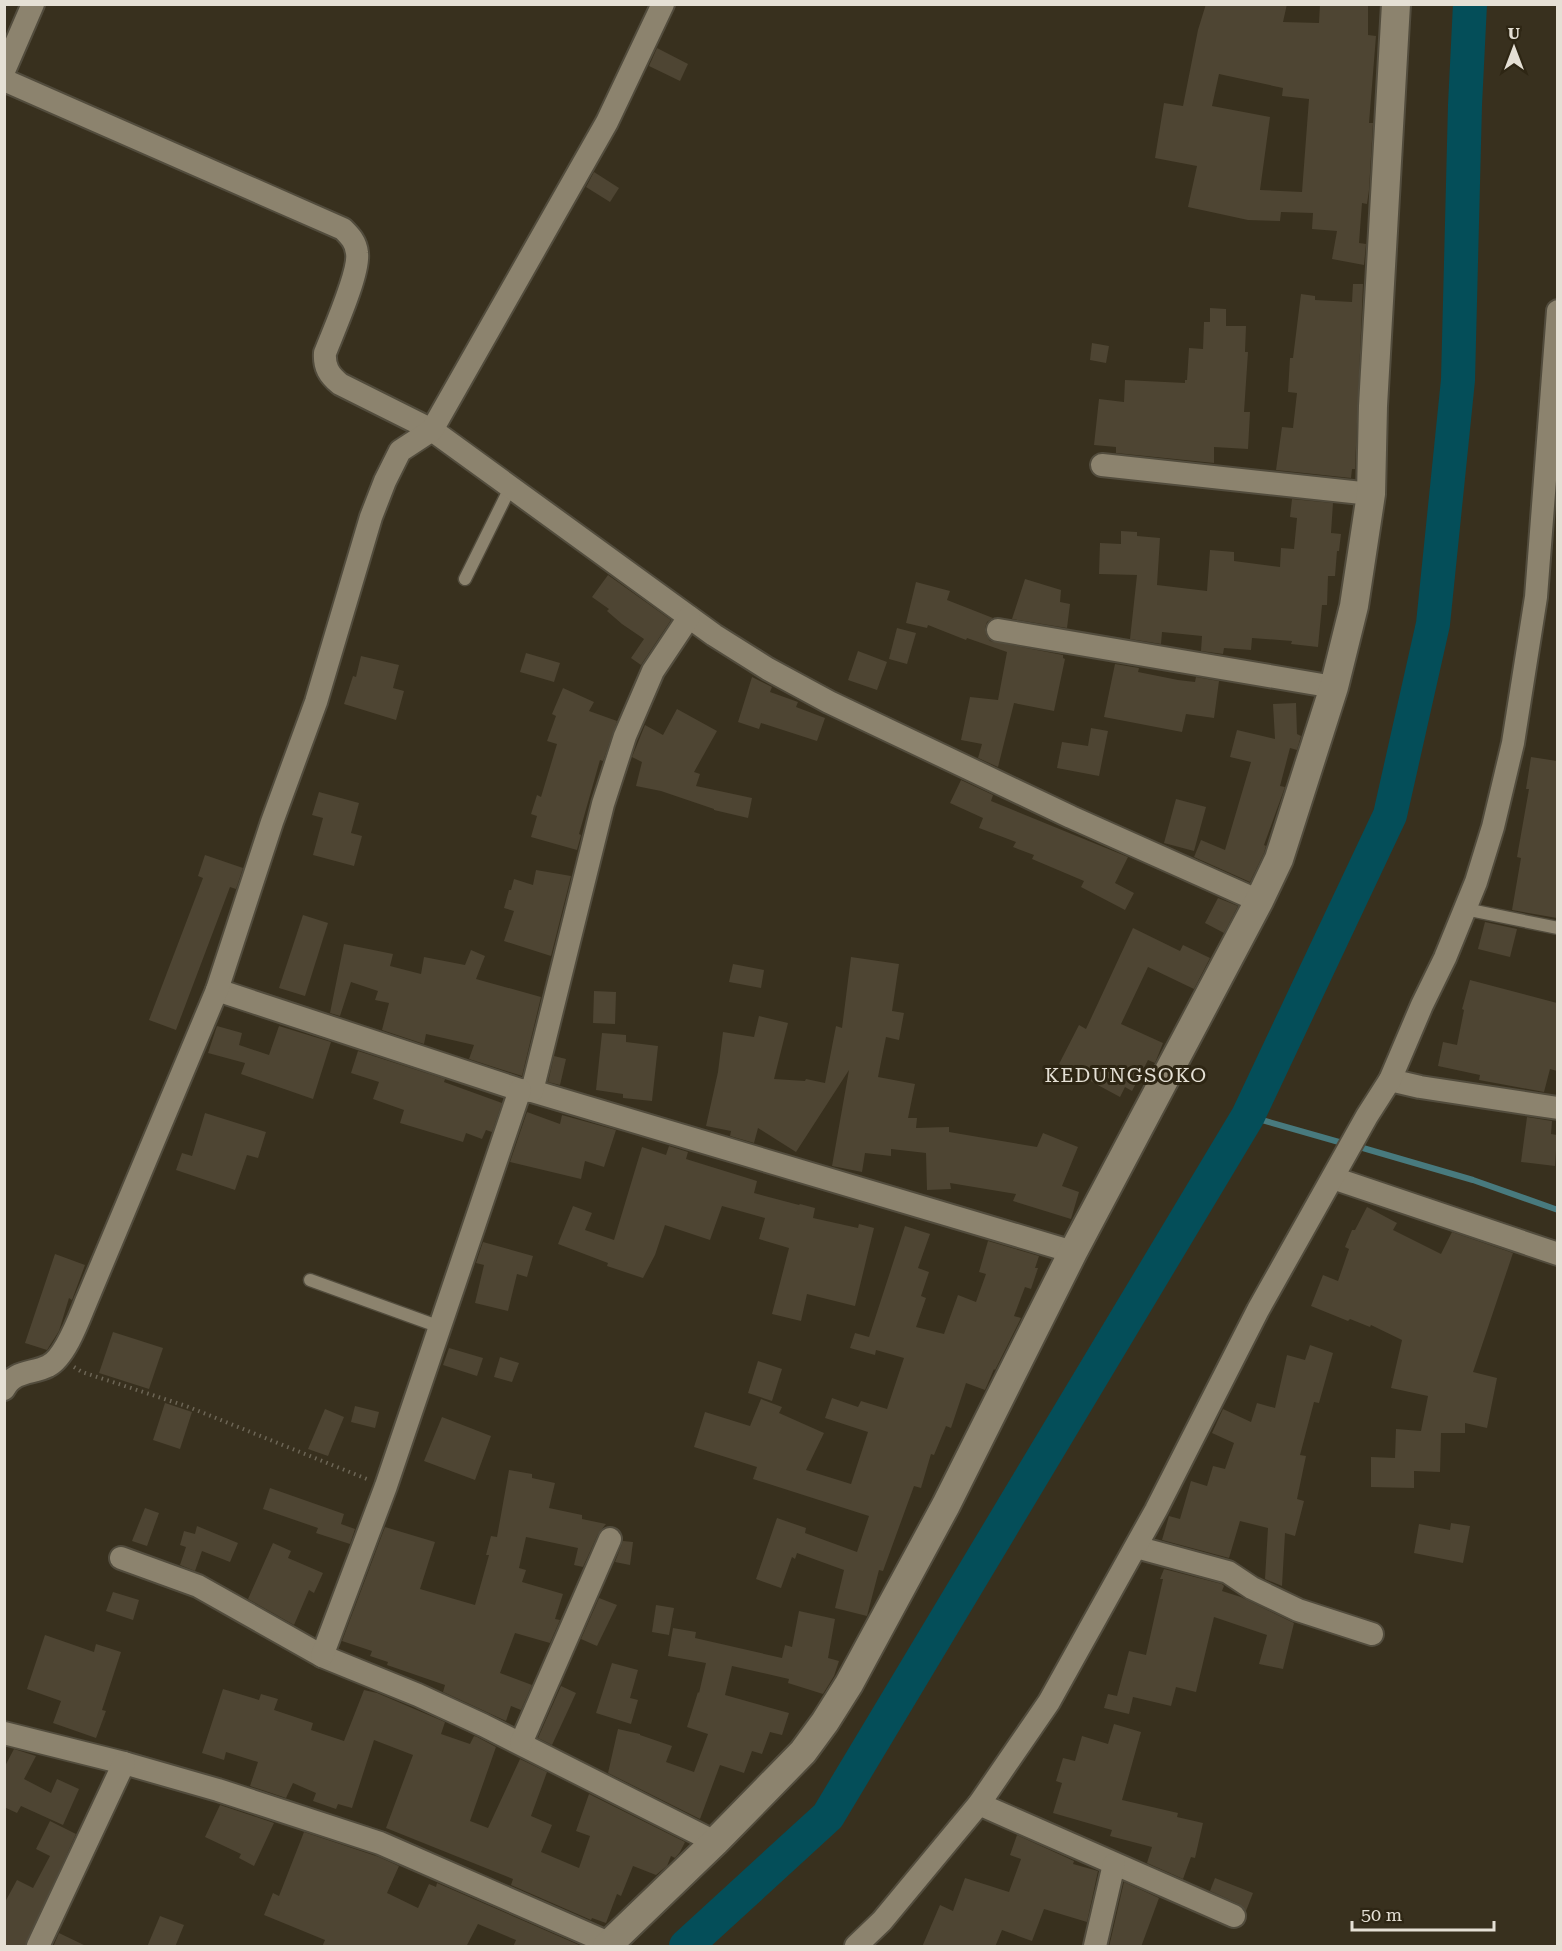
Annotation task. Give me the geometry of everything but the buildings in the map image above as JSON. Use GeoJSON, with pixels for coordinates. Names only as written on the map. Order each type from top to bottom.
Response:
{"type":"FeatureCollection","features":[{"type":"Feature","properties":{"kind":"street"},"geometry":{"type":"LineString","coordinates":[[4,71],[33,4]]}},
{"type":"Feature","properties":{"kind":"street"},"geometry":{"type":"LineString","coordinates":[[4,1389],[16,1375],[49,1366],[58,1358],[71,1336],[217,990],[272,822],[316,702],[371,517],[385,481],[400,451],[432,430],[607,122],[663,4]]}},
{"type":"Feature","properties":{"kind":"street"},"geometry":{"type":"LineString","coordinates":[[4,1733],[124,1763],[218,1790],[380,1843],[609,1945],[803,1752],[849,1684],[946,1505],[1073,1252],[1279,860],[1334,687],[1354,606],[1371,494],[1373,406],[1396,4]]}},
{"type":"Feature","properties":{"kind":"street"},"geometry":{"type":"LineString","coordinates":[[4,80],[343,229],[354,241],[358,254],[355,271],[325,353],[324,363],[330,376],[340,384],[432,430],[689,616],[768,669],[829,702],[1071,817],[1259,901]]}},
{"type":"Feature","properties":{"kind":"street"},"geometry":{"type":"LineString","coordinates":[[856,1947],[882,1921],[979,1804],[1049,1702],[1136,1547],[1258,1310],[1367,1116],[1390,1080],[1466,909],[1504,787],[1526,666],[1541,544],[1557,311]]}},
{"type":"Feature","properties":{"kind":"street"},"geometry":{"type":"LineString","coordinates":[[1102,465],[1371,494]]}},
{"type":"Feature","properties":{"kind":"street"},"geometry":{"type":"LineString","coordinates":[[322,1656],[386,1486],[440,1327],[526,1091],[603,804],[622,748],[653,671],[689,616]]}},
{"type":"Feature","properties":{"kind":"street"},"geometry":{"type":"LineString","coordinates":[[998,630],[1334,687]]}},
{"type":"Feature","properties":{"kind":"street"},"geometry":{"type":"LineString","coordinates":[[217,990],[526,1091],[1073,1252]]}},
{"type":"Feature","properties":{"kind":"street"},"geometry":{"type":"LineString","coordinates":[[1390,1080],[1420,1087],[1557,1108]]}},
{"type":"Feature","properties":{"kind":"street"},"geometry":{"type":"LineString","coordinates":[[1335,1174],[1557,1254]]}},
{"type":"Feature","properties":{"kind":"street"},"geometry":{"type":"LineString","coordinates":[[521,1743],[610,1539]]}},
{"type":"Feature","properties":{"kind":"street"},"geometry":{"type":"LineString","coordinates":[[1136,1547],[1228,1572],[1252,1588],[1298,1610],[1372,1634]]}},
{"type":"Feature","properties":{"kind":"street"},"geometry":{"type":"LineString","coordinates":[[121,1558],[198,1586],[322,1656],[418,1695],[521,1743],[715,1842]]}},
{"type":"Feature","properties":{"kind":"street"},"geometry":{"type":"LineString","coordinates":[[38,1947],[124,1763]]}},
{"type":"Feature","properties":{"kind":"street"},"geometry":{"type":"LineString","coordinates":[[979,1804],[1234,1916]]}},
{"type":"Feature","properties":{"kind":"street"},"geometry":{"type":"LineString","coordinates":[[1095,1947],[1114,1864]]}},
{"type":"Feature","properties":{"kind":"lane"},"geometry":{"type":"LineString","coordinates":[[465,579],[510,488]]}},
{"type":"Feature","properties":{"kind":"lane"},"geometry":{"type":"LineString","coordinates":[[1466,909],[1557,928]]}},
{"type":"Feature","properties":{"kind":"lane"},"geometry":{"type":"LineString","coordinates":[[310,1280],[440,1327]]}},
{"type":"Feature","properties":{"kind":"path"},"geometry":{"type":"LineString","coordinates":[[58,1358],[82,1372],[186,1406],[386,1486]]}},
{"type":"Feature","properties":{"kind":"waterway"},"geometry":{"type":"LineString","coordinates":[[686,1946],[828,1816],[1248,1116],[1390,815],[1433,624],[1458,380],[1470,4]]}},
{"type":"Feature","properties":{"kind":"waterway"},"geometry":{"type":"LineString","coordinates":[[1248,1116],[1346,1144]]}},
{"type":"Feature","properties":{"kind":"waterway"},"geometry":{"type":"LineString","coordinates":[[1356,1146],[1473,1180],[1558,1210]]}},
{"type":"Feature","properties":{"kind":"district","name":"KEDUNGSOKO"},"geometry":{"type":"Point","coordinates":[1126,1075]}}]}
